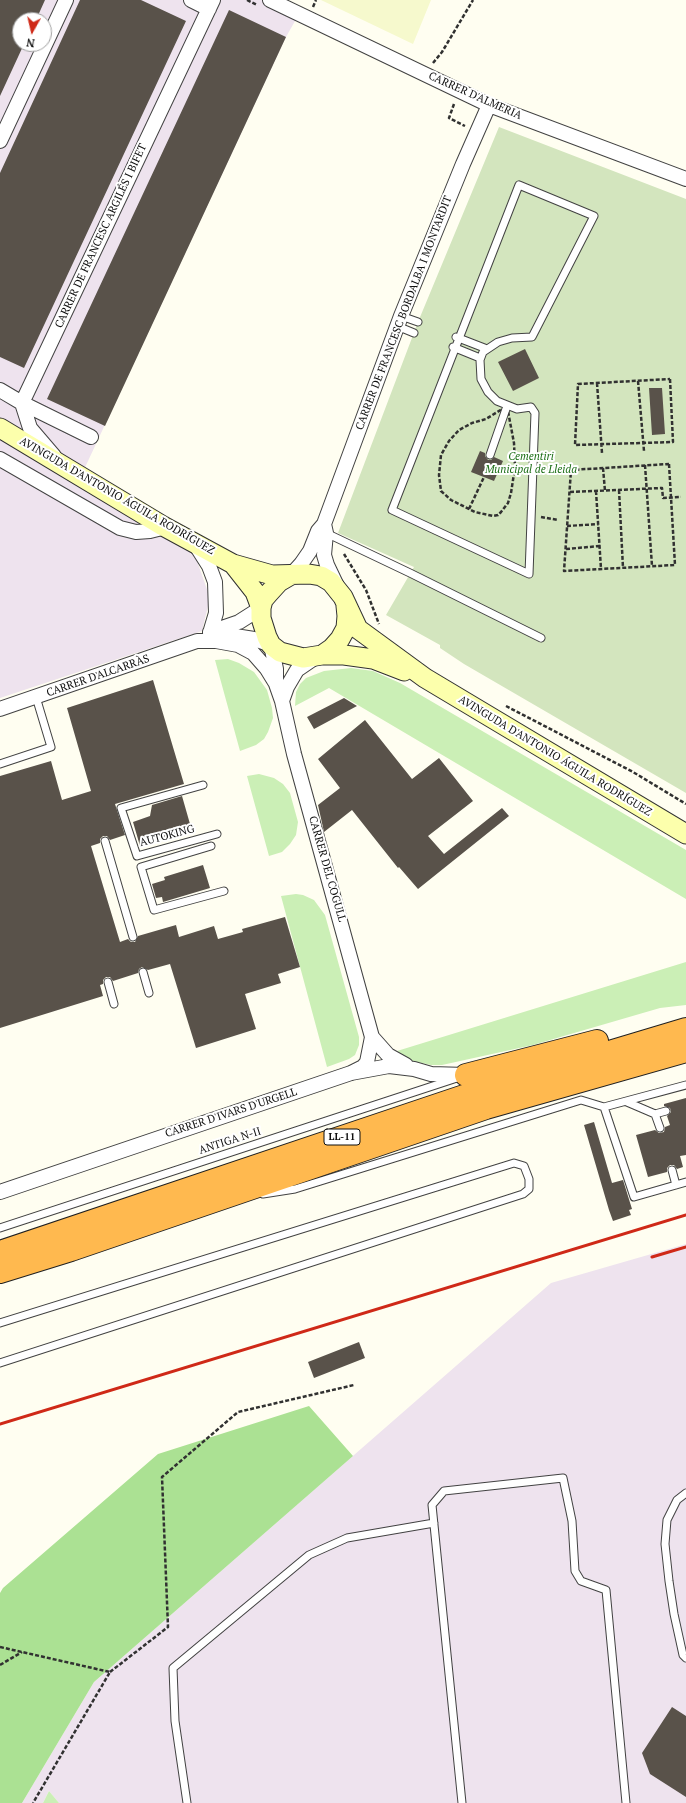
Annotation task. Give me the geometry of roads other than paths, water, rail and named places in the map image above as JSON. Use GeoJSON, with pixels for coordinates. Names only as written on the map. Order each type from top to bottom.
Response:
{"type":"FeatureCollection","features":[{"type":"Feature","properties":{"kind":"highway"},"geometry":{"type":"LineString","coordinates":[[466,1075],[650,1027],[686,1021]]}},
{"type":"Feature","properties":{"kind":"highway","name":"LL-11"},"geometry":{"type":"LineString","coordinates":[[0,1252],[476,1092],[686,1029]]}},
{"type":"Feature","properties":{"kind":"highway","name":"LL-11"},"geometry":{"type":"LineString","coordinates":[[0,1272],[71,1250],[486,1108],[686,1051]]}},
{"type":"Feature","properties":{"kind":"street"},"geometry":{"type":"LineString","coordinates":[[0,142],[66,0]]}},
{"type":"Feature","properties":{"kind":"street"},"geometry":{"type":"LineString","coordinates":[[191,0],[211,4]]}},
{"type":"Feature","properties":{"kind":"street","name":"CARRER D'ALMERIA"},"geometry":{"type":"LineString","coordinates":[[270,0],[489,105],[686,179]]}},
{"type":"Feature","properties":{"kind":"street","name":"CARRER DE FRANCESC ARGILÉS I BIFET"},"geometry":{"type":"LineString","coordinates":[[22,403],[211,4]]}},
{"type":"Feature","properties":{"kind":"street","name":"CARRER DE FRANCESC BORDALBA I MONTARDIT"},"geometry":{"type":"LineString","coordinates":[[342,597],[327,565],[324,554],[329,532],[399,321],[463,164],[489,105]]}},
{"type":"Feature","properties":{"kind":"street"},"geometry":{"type":"LineString","coordinates":[[0,390],[22,403],[91,437]]}},
{"type":"Feature","properties":{"kind":"street"},"geometry":{"type":"LineString","coordinates":[[22,403],[30,428],[62,466]]}},
{"type":"Feature","properties":{"kind":"street","name":"AVINGUDA D'ANTONIO ÁGUILA RODRÍGUEZ"},"geometry":{"type":"LineString","coordinates":[[0,428],[164,526],[233,564],[272,575],[305,573],[320,576],[331,582],[342,597],[358,629],[425,678],[686,834]]}},
{"type":"Feature","properties":{"kind":"street"},"geometry":{"type":"LineString","coordinates":[[0,459],[120,528],[136,532],[158,530],[164,526]]}},
{"type":"Feature","properties":{"kind":"street","name":"CARRER DE FRANCESC BORDALBA I MONTARDIT"},"geometry":{"type":"LineString","coordinates":[[291,575],[310,552],[318,532],[329,532]]}},
{"type":"Feature","properties":{"kind":"street"},"geometry":{"type":"LineString","coordinates":[[194,542],[209,566],[215,582],[216,613],[204,638]]}},
{"type":"Feature","properties":{"kind":"street","name":"AVINGUDA D'ANTONIO ÁGUILA RODRÍGUEZ"},"geometry":{"type":"LineString","coordinates":[[233,564],[255,592],[261,608],[261,618],[267,637],[271,644],[280,652],[290,656],[303,658],[344,655],[373,659],[425,678]]}},
{"type":"Feature","properties":{"kind":"street"},"geometry":{"type":"LineString","coordinates":[[261,608],[263,600],[279,582],[291,575]]}},
{"type":"Feature","properties":{"kind":"street"},"geometry":{"type":"LineString","coordinates":[[282,701],[287,687],[297,670],[332,648],[343,634],[348,616],[342,597]]}},
{"type":"Feature","properties":{"kind":"street","name":"CARRER D'ALCARRÀS"},"geometry":{"type":"LineString","coordinates":[[0,709],[204,638],[238,622],[261,608]]}},
{"type":"Feature","properties":{"kind":"street","name":"CARRER D'ALCARRÀS"},"geometry":{"type":"LineString","coordinates":[[204,638],[235,636],[271,644]]}},
{"type":"Feature","properties":{"kind":"street","name":"CARRER D'ALCARRÀS"},"geometry":{"type":"LineString","coordinates":[[204,638],[238,645],[253,653],[267,669],[276,684]]}},
{"type":"Feature","properties":{"kind":"street","name":"CARRER DEL COGULL"},"geometry":{"type":"LineString","coordinates":[[271,644],[276,669],[276,684],[282,701],[294,754],[327,860],[372,1037]]}},
{"type":"Feature","properties":{"kind":"street"},"geometry":{"type":"LineString","coordinates":[[372,1037],[388,1055],[414,1069]]}},
{"type":"Feature","properties":{"kind":"street"},"geometry":{"type":"LineString","coordinates":[[351,1073],[362,1067],[367,1062],[372,1037]]}},
{"type":"Feature","properties":{"kind":"street","name":"CARRER D'IVARS D'URGELL"},"geometry":{"type":"LineString","coordinates":[[0,1192],[160,1136],[351,1073],[383,1067],[414,1069],[431,1074],[466,1075]]}},
{"type":"Feature","properties":{"kind":"lane"},"geometry":{"type":"LineString","coordinates":[[519,186],[594,216],[532,337],[512,338],[498,342],[487,349],[480,358],[480,370],[485,387],[497,401],[518,409],[530,407],[536,413],[529,574],[392,510],[458,338],[519,186]]}},
{"type":"Feature","properties":{"kind":"lane"},"geometry":{"type":"LineString","coordinates":[[399,321],[418,322]]}},
{"type":"Feature","properties":{"kind":"lane"},"geometry":{"type":"LineString","coordinates":[[399,321],[414,333]]}},
{"type":"Feature","properties":{"kind":"lane"},"geometry":{"type":"LineString","coordinates":[[458,338],[487,349]]}},
{"type":"Feature","properties":{"kind":"lane"},"geometry":{"type":"LineString","coordinates":[[454,348],[480,358]]}},
{"type":"Feature","properties":{"kind":"lane"},"geometry":{"type":"LineString","coordinates":[[490,455],[507,406]]}},
{"type":"Feature","properties":{"kind":"lane"},"geometry":{"type":"LineString","coordinates":[[329,532],[541,638]]}},
{"type":"Feature","properties":{"kind":"lane"},"geometry":{"type":"LineString","coordinates":[[0,764],[51,747],[36,697]]}},
{"type":"Feature","properties":{"kind":"lane","name":"AUTOKING"},"geometry":{"type":"LineString","coordinates":[[204,785],[121,808],[137,856],[217,834]]}},
{"type":"Feature","properties":{"kind":"lane"},"geometry":{"type":"LineString","coordinates":[[105,841],[133,937]]}},
{"type":"Feature","properties":{"kind":"lane"},"geometry":{"type":"LineString","coordinates":[[211,846],[141,867],[154,910],[224,891]]}},
{"type":"Feature","properties":{"kind":"lane"},"geometry":{"type":"LineString","coordinates":[[143,972],[149,993]]}},
{"type":"Feature","properties":{"kind":"lane"},"geometry":{"type":"LineString","coordinates":[[108,982],[114,1004]]}},
{"type":"Feature","properties":{"kind":"lane","name":"ANTIGA N-II"},"geometry":{"type":"LineString","coordinates":[[0,1228],[466,1075]]}},
{"type":"Feature","properties":{"kind":"lane"},"geometry":{"type":"LineString","coordinates":[[229,1196],[277,1193],[295,1189],[581,1100],[604,1107],[686,1085]]}},
{"type":"Feature","properties":{"kind":"lane"},"geometry":{"type":"LineString","coordinates":[[627,1102],[655,1114],[666,1111]]}},
{"type":"Feature","properties":{"kind":"lane"},"geometry":{"type":"LineString","coordinates":[[604,1107],[634,1197],[686,1182]]}},
{"type":"Feature","properties":{"kind":"lane"},"geometry":{"type":"LineString","coordinates":[[655,1114],[660,1128]]}},
{"type":"Feature","properties":{"kind":"lane"},"geometry":{"type":"LineString","coordinates":[[0,1323],[514,1163],[524,1166],[528,1179],[529,1189],[523,1194],[0,1363]]}},
{"type":"Feature","properties":{"kind":"lane"},"geometry":{"type":"LineString","coordinates":[[672,1170],[676,1184]]}},
{"type":"Feature","properties":{"kind":"lane"},"geometry":{"type":"LineString","coordinates":[[462,1803],[432,1505],[444,1491],[563,1478],[572,1521],[575,1570],[581,1581],[606,1590],[626,1803]]}},
{"type":"Feature","properties":{"kind":"lane"},"geometry":{"type":"LineString","coordinates":[[685,1655],[669,1581],[665,1544],[667,1520],[677,1500],[686,1493]]}},
{"type":"Feature","properties":{"kind":"lane"},"geometry":{"type":"LineString","coordinates":[[187,1803],[175,1721],[173,1668],[309,1555],[348,1538],[434,1523]]}},
{"type":"Feature","properties":{"kind":"railway"},"geometry":{"type":"LineString","coordinates":[[0,1424],[686,1215]]}},
{"type":"Feature","properties":{"kind":"railway"},"geometry":{"type":"LineString","coordinates":[[652,1257],[686,1247]]}},
{"type":"Feature","properties":{"kind":"park label","name":"Cementiri Municipal de Lleida"},"geometry":{"type":"Point","coordinates":[531,463]}}]}
